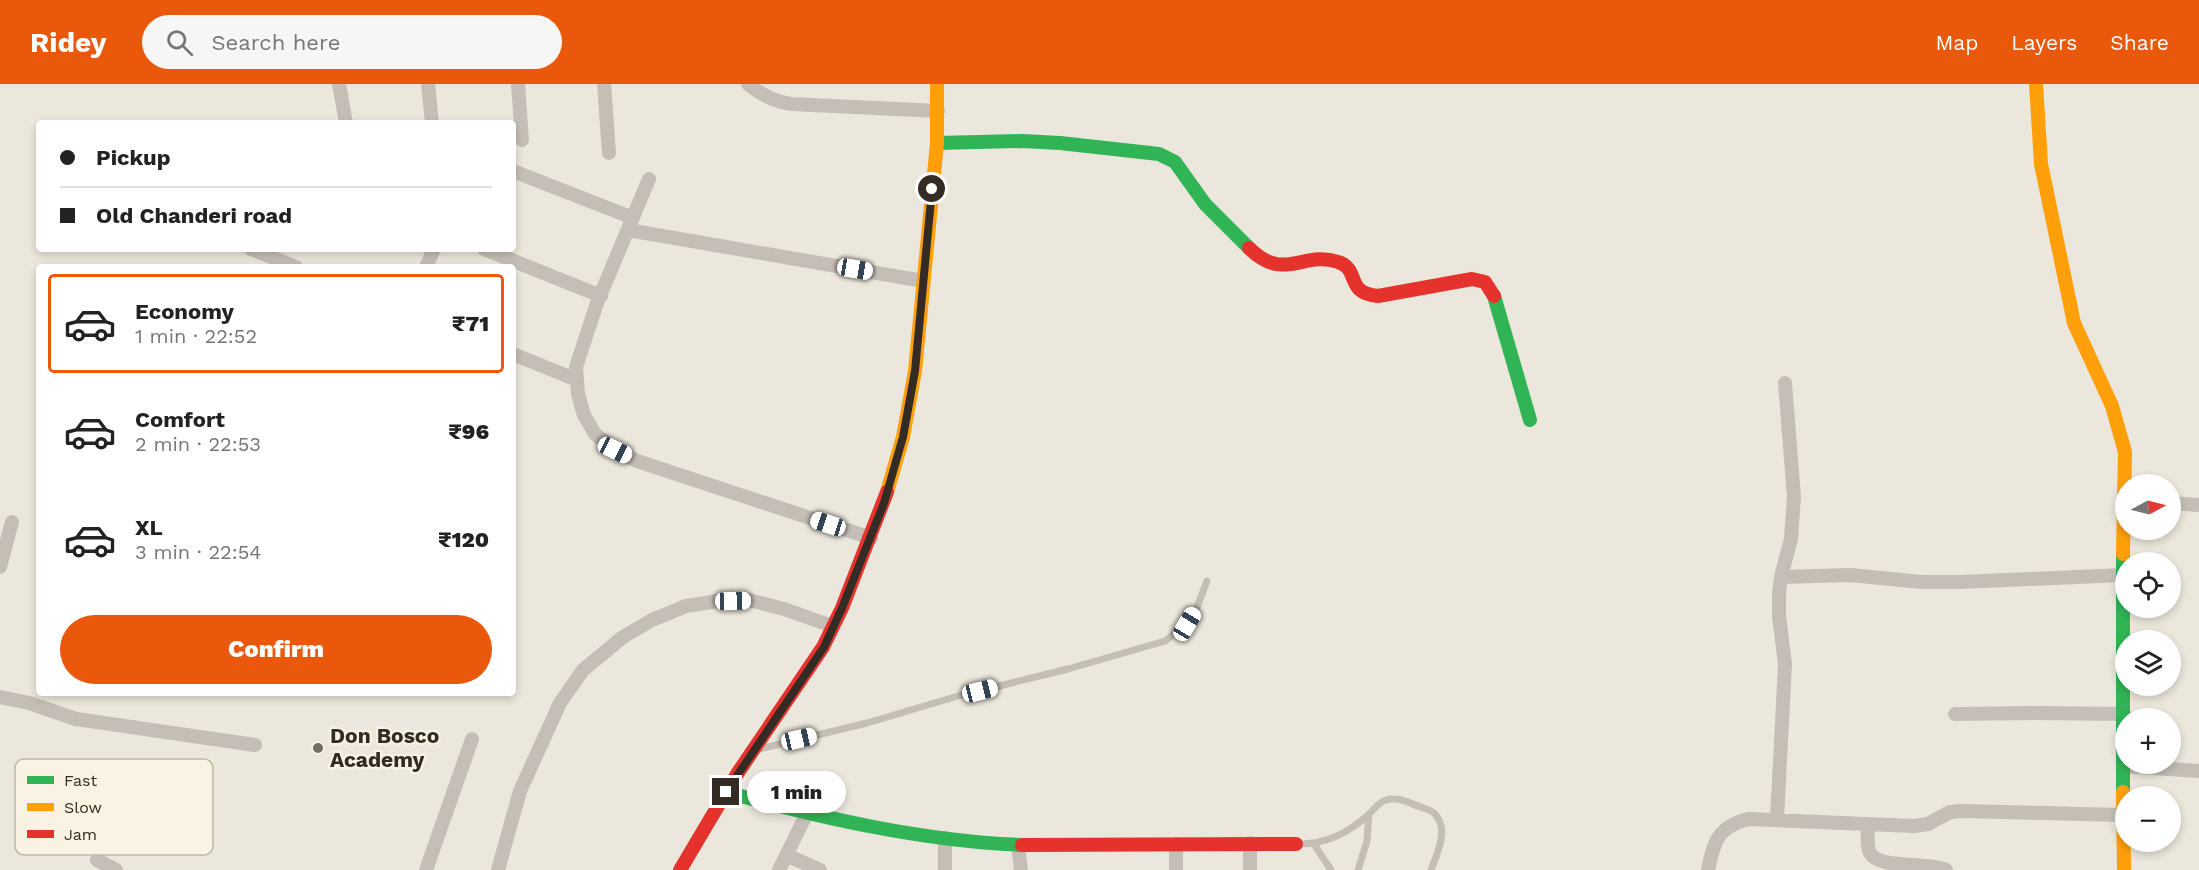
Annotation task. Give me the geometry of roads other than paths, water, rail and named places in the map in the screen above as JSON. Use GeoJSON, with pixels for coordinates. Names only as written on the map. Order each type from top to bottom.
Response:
{"type":"FeatureCollection","features":[{"type":"Feature","properties":{"kind":"street"},"geometry":{"type":"LineString","coordinates":[[339,84],[345,120]]}},
{"type":"Feature","properties":{"kind":"street"},"geometry":{"type":"LineString","coordinates":[[428,84],[432,120]]}},
{"type":"Feature","properties":{"kind":"street"},"geometry":{"type":"LineString","coordinates":[[518,84],[522,140]]}},
{"type":"Feature","properties":{"kind":"street"},"geometry":{"type":"LineString","coordinates":[[604,84],[609,153]]}},
{"type":"Feature","properties":{"kind":"street"},"geometry":{"type":"LineString","coordinates":[[748,84],[770,99],[791,104],[938,111]]}},
{"type":"Feature","properties":{"kind":"street"},"geometry":{"type":"LineString","coordinates":[[680,870],[726,792],[828,637],[884,503],[903,437],[915,371],[936,143],[937,84]]}},
{"type":"Feature","properties":{"kind":"street"},"geometry":{"type":"LineString","coordinates":[[2036,84],[2041,164],[2074,322],[2112,406],[2125,452],[2125,474]]}},
{"type":"Feature","properties":{"kind":"street"},"geometry":{"type":"LineString","coordinates":[[936,143],[1022,141],[1159,154],[1175,162],[1205,204],[1260,259],[1276,265],[1338,261],[1351,275],[1359,291],[1367,296],[1481,279],[1488,284],[1493,294],[1530,420]]}},
{"type":"Feature","properties":{"kind":"street"},"geometry":{"type":"LineString","coordinates":[[516,172],[630,224],[923,281]]}},
{"type":"Feature","properties":{"kind":"street"},"geometry":{"type":"LineString","coordinates":[[649,179],[601,297],[576,367],[578,394],[584,415],[595,434],[615,450],[637,461],[871,538]]}},
{"type":"Feature","properties":{"kind":"street"},"geometry":{"type":"LineString","coordinates":[[258,252],[288,264]]}},
{"type":"Feature","properties":{"kind":"street"},"geometry":{"type":"LineString","coordinates":[[491,252],[601,297]]}},
{"type":"Feature","properties":{"kind":"street"},"geometry":{"type":"LineString","coordinates":[[516,355],[577,380]]}},
{"type":"Feature","properties":{"kind":"street"},"geometry":{"type":"LineString","coordinates":[[1777,819],[1785,664],[1779,616],[1781,577],[1791,539],[1794,497],[1785,383]]}},
{"type":"Feature","properties":{"kind":"street"},"geometry":{"type":"LineString","coordinates":[[2181,504],[2199,505]]}},
{"type":"Feature","properties":{"kind":"street"},"geometry":{"type":"LineString","coordinates":[[0,567],[12,522]]}},
{"type":"Feature","properties":{"kind":"street"},"geometry":{"type":"LineString","coordinates":[[1781,577],[1850,575],[1922,582],[1960,582],[2115,575]]}},
{"type":"Feature","properties":{"kind":"street"},"geometry":{"type":"LineString","coordinates":[[498,870],[520,791],[560,703],[583,670],[623,637],[652,620],[686,606],[718,601],[748,600],[784,609],[828,637]]}},
{"type":"Feature","properties":{"kind":"street"},"geometry":{"type":"LineString","coordinates":[[2123,618],[2124,708]]}},
{"type":"Feature","properties":{"kind":"street"},"geometry":{"type":"LineString","coordinates":[[0,697],[29,703],[76,719],[255,745]]}},
{"type":"Feature","properties":{"kind":"street"},"geometry":{"type":"LineString","coordinates":[[1955,714],[2115,714]]}},
{"type":"Feature","properties":{"kind":"street"},"geometry":{"type":"LineString","coordinates":[[426,870],[472,739]]}},
{"type":"Feature","properties":{"kind":"street"},"geometry":{"type":"LineString","coordinates":[[2181,770],[2199,771]]}},
{"type":"Feature","properties":{"kind":"street"},"geometry":{"type":"LineString","coordinates":[[726,792],[807,813],[945,838],[1018,845],[1296,844]]}},
{"type":"Feature","properties":{"kind":"street"},"geometry":{"type":"LineString","coordinates":[[1708,870],[1715,843],[1723,831],[1735,823],[1748,819],[1914,826],[1928,824],[1950,812],[1961,811],[2115,815]]}},
{"type":"Feature","properties":{"kind":"street"},"geometry":{"type":"LineString","coordinates":[[779,870],[807,813]]}},
{"type":"Feature","properties":{"kind":"street"},"geometry":{"type":"LineString","coordinates":[[1868,825],[1867,844],[1870,855],[1878,862],[1887,865],[1932,866],[1946,870]]}},
{"type":"Feature","properties":{"kind":"street"},"geometry":{"type":"LineString","coordinates":[[945,838],[945,870]]}},
{"type":"Feature","properties":{"kind":"street"},"geometry":{"type":"LineString","coordinates":[[1250,843],[1250,870]]}},
{"type":"Feature","properties":{"kind":"street"},"geometry":{"type":"LineString","coordinates":[[1176,844],[1176,870]]}},
{"type":"Feature","properties":{"kind":"street"},"geometry":{"type":"LineString","coordinates":[[1018,845],[1021,870]]}},
{"type":"Feature","properties":{"kind":"street"},"geometry":{"type":"LineString","coordinates":[[2123,852],[2124,870]]}},
{"type":"Feature","properties":{"kind":"street"},"geometry":{"type":"LineString","coordinates":[[786,855],[820,870]]}},
{"type":"Feature","properties":{"kind":"street"},"geometry":{"type":"LineString","coordinates":[[97,860],[116,870]]}},
{"type":"Feature","properties":{"kind":"lane"},"geometry":{"type":"LineString","coordinates":[[754,750],[867,723],[958,696],[1068,669],[1166,641],[1187,624],[1196,610],[1207,581]]}},
{"type":"Feature","properties":{"kind":"lane"},"geometry":{"type":"LineString","coordinates":[[1296,844],[1314,844],[1329,840],[1354,828],[1378,804],[1387,799],[1399,799],[1433,812],[1442,830],[1431,870]]}},
{"type":"Feature","properties":{"kind":"lane"},"geometry":{"type":"LineString","coordinates":[[1358,870],[1367,841],[1369,814]]}},
{"type":"Feature","properties":{"kind":"lane"},"geometry":{"type":"LineString","coordinates":[[1314,844],[1331,870]]}},
{"type":"Feature","properties":{"kind":"place","name":"Don Bosco Academy"},"geometry":{"type":"Point","coordinates":[318,748]}}]}
